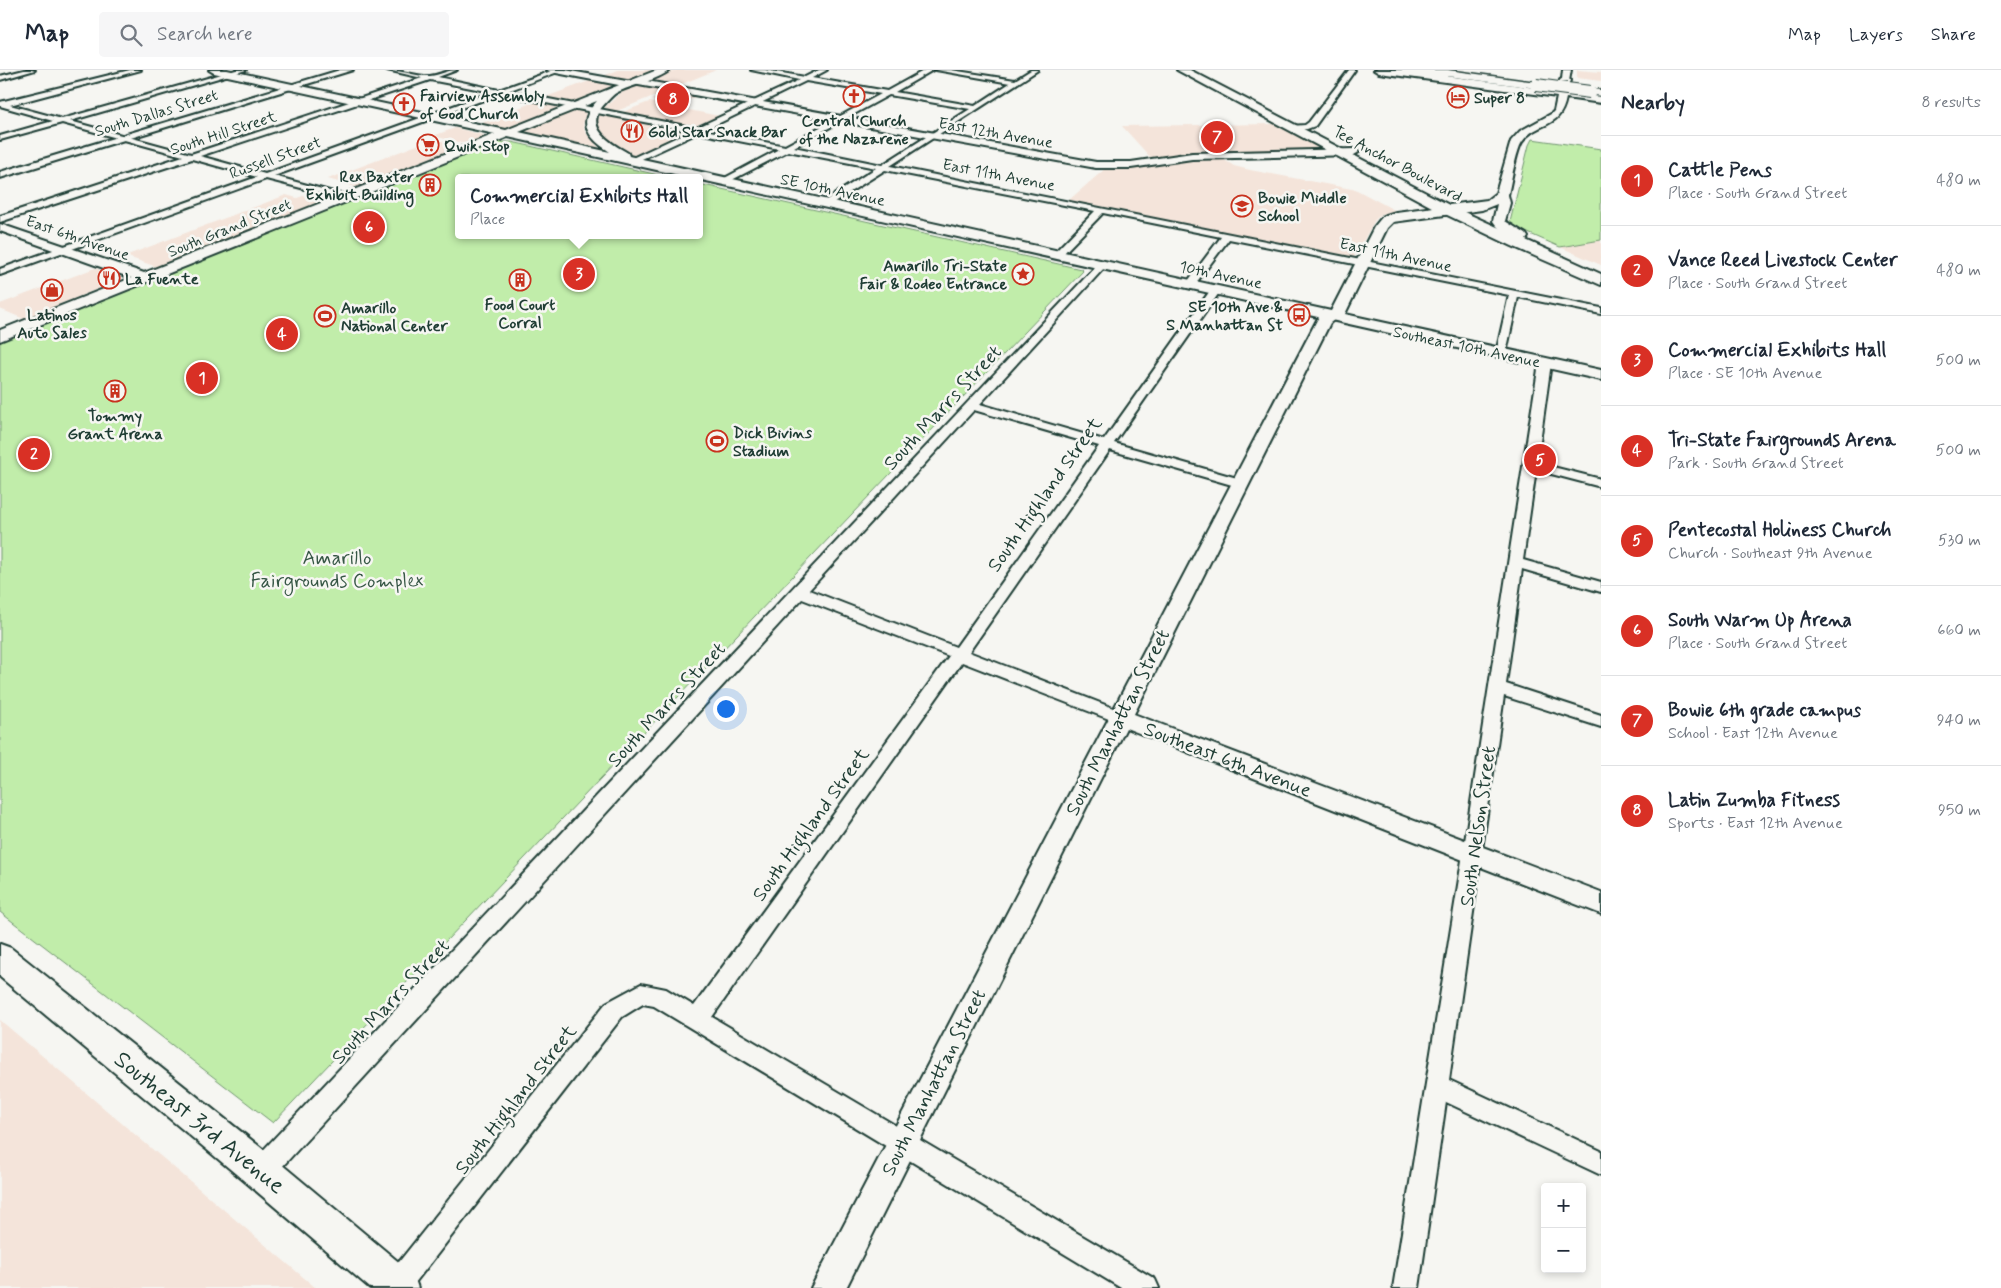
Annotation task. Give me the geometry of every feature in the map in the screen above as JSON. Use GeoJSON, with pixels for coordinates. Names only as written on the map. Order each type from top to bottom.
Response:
{"type":"FeatureCollection","features":[{"type":"Feature","properties":{"kind":"highway"},"geometry":{"type":"LineString","coordinates":[[1393,70],[1479,83]]}},
{"type":"Feature","properties":{"kind":"highway"},"geometry":{"type":"LineString","coordinates":[[1424,70],[1595,89]]}},
{"type":"Feature","properties":{"kind":"highway"},"geometry":{"type":"LineString","coordinates":[[1454,70],[1535,83]]}},
{"type":"Feature","properties":{"kind":"main road"},"geometry":{"type":"LineString","coordinates":[[214,70],[450,124],[556,145]]}},
{"type":"Feature","properties":{"kind":"main road","name":"South Grand Street"},"geometry":{"type":"LineString","coordinates":[[0,336],[665,70]]}},
{"type":"Feature","properties":{"kind":"main road","name":"Tee Anchor Boulevard"},"geometry":{"type":"LineString","coordinates":[[1182,70],[1341,154],[1455,209],[1601,272]]}},
{"type":"Feature","properties":{"kind":"main road","name":"Tee Anchor Boulevard"},"geometry":{"type":"LineString","coordinates":[[1194,70],[1354,152],[1517,243],[1601,280]]}},
{"type":"Feature","properties":{"kind":"main road"},"geometry":{"type":"LineString","coordinates":[[1379,70],[1479,83],[1535,83],[1566,74],[1595,89],[1601,100]]}},
{"type":"Feature","properties":{"kind":"main road"},"geometry":{"type":"LineString","coordinates":[[1499,70],[1562,94],[1595,89]]}},
{"type":"Feature","properties":{"kind":"main road"},"geometry":{"type":"LineString","coordinates":[[1521,237],[1499,221],[1504,203],[1502,195],[1515,143],[1524,133],[1555,116],[1559,111],[1566,74]]}},
{"type":"Feature","properties":{"kind":"main road"},"geometry":{"type":"LineString","coordinates":[[603,150],[593,130],[591,120],[595,110],[610,92]]}},
{"type":"Feature","properties":{"kind":"main road"},"geometry":{"type":"LineString","coordinates":[[505,134],[527,141]]}},
{"type":"Feature","properties":{"kind":"main road"},"geometry":{"type":"LineString","coordinates":[[485,142],[509,140],[556,145]]}},
{"type":"Feature","properties":{"kind":"main road","name":"SE 10th Avenue"},"geometry":{"type":"LineString","coordinates":[[556,145],[603,150],[633,161],[689,174]]}},
{"type":"Feature","properties":{"kind":"main road","name":"SE 10th Avenue"},"geometry":{"type":"LineString","coordinates":[[703,177],[1102,265]]}},
{"type":"Feature","properties":{"kind":"main road"},"geometry":{"type":"LineString","coordinates":[[1455,209],[1491,204],[1502,195]]}},
{"type":"Feature","properties":{"kind":"main road","name":"South Manhattan Street"},"geometry":{"type":"LineString","coordinates":[[1332,316],[1340,312],[1381,227],[1388,219],[1455,209]]}},
{"type":"Feature","properties":{"kind":"main road","name":"10th Avenue"},"geometry":{"type":"LineString","coordinates":[[1102,265],[1332,316]]}},
{"type":"Feature","properties":{"kind":"main road","name":"Southeast 10th Avenue"},"geometry":{"type":"LineString","coordinates":[[1332,316],[1601,375]]}},
{"type":"Feature","properties":{"kind":"main road","name":"Southeast 3rd Avenue"},"geometry":{"type":"LineString","coordinates":[[0,958],[261,1171],[398,1287]]}},
{"type":"Feature","properties":{"kind":"street"},"geometry":{"type":"LineString","coordinates":[[0,78],[32,70]]}},
{"type":"Feature","properties":{"kind":"street"},"geometry":{"type":"LineString","coordinates":[[1,105],[138,70]]}},
{"type":"Feature","properties":{"kind":"street"},"geometry":{"type":"LineString","coordinates":[[0,138],[243,70]]}},
{"type":"Feature","properties":{"kind":"street","name":"South Dallas Street"},"geometry":{"type":"LineString","coordinates":[[0,175],[349,70]]}},
{"type":"Feature","properties":{"kind":"street","name":"East 11th Avenue"},"geometry":{"type":"LineString","coordinates":[[390,70],[1227,235],[1601,311]]}},
{"type":"Feature","properties":{"kind":"street","name":"South Hill Street"},"geometry":{"type":"LineString","coordinates":[[0,219],[454,70]]}},
{"type":"Feature","properties":{"kind":"street","name":"East 12th Avenue"},"geometry":{"type":"LineString","coordinates":[[556,70],[754,103],[1096,165],[1131,165],[1192,156],[1312,156],[1341,154]]}},
{"type":"Feature","properties":{"kind":"street","name":"Russell Street"},"geometry":{"type":"LineString","coordinates":[[0,272],[265,176],[434,119],[556,70]]}},
{"type":"Feature","properties":{"kind":"street"},"geometry":{"type":"LineString","coordinates":[[754,70],[977,108]]}},
{"type":"Feature","properties":{"kind":"street"},"geometry":{"type":"LineString","coordinates":[[633,161],[824,70]]}},
{"type":"Feature","properties":{"kind":"street"},"geometry":{"type":"LineString","coordinates":[[724,182],[930,70]]}},
{"type":"Feature","properties":{"kind":"street"},"geometry":{"type":"LineString","coordinates":[[939,70],[1016,82]]}},
{"type":"Feature","properties":{"kind":"street"},"geometry":{"type":"LineString","coordinates":[[826,204],[1035,70]]}},
{"type":"Feature","properties":{"kind":"street"},"geometry":{"type":"LineString","coordinates":[[1294,128],[1307,127],[1312,124],[1352,70]]}},
{"type":"Feature","properties":{"kind":"street"},"geometry":{"type":"LineString","coordinates":[[1,105],[345,198]]}},
{"type":"Feature","properties":{"kind":"street"},"geometry":{"type":"LineString","coordinates":[[1341,154],[1354,152]]}},
{"type":"Feature","properties":{"kind":"street"},"geometry":{"type":"LineString","coordinates":[[1056,255],[1101,210]]}},
{"type":"Feature","properties":{"kind":"street","name":"East 6th Avenue"},"geometry":{"type":"LineString","coordinates":[[0,227],[145,278]]}},
{"type":"Feature","properties":{"kind":"street"},"geometry":{"type":"LineString","coordinates":[[1190,284],[1227,235]]}},
{"type":"Feature","properties":{"kind":"street","name":"South Marrs Street"},"geometry":{"type":"LineString","coordinates":[[261,1171],[1102,265]]}},
{"type":"Feature","properties":{"kind":"street","name":"South Highland Street"},"geometry":{"type":"LineString","coordinates":[[398,1287],[614,1010],[641,994],[658,996],[697,1020],[1216,290]]}},
{"type":"Feature","properties":{"kind":"street"},"geometry":{"type":"LineString","coordinates":[[1501,353],[1514,294]]}},
{"type":"Feature","properties":{"kind":"street","name":"South Manhattan Street"},"geometry":{"type":"LineString","coordinates":[[828,1288],[1239,483],[1324,320],[1332,316]]}},
{"type":"Feature","properties":{"kind":"street","name":"South Nelson Street"},"geometry":{"type":"LineString","coordinates":[[1406,1288],[1473,854],[1545,363]]}},
{"type":"Feature","properties":{"kind":"street"},"geometry":{"type":"LineString","coordinates":[[972,406],[1239,483]]}},
{"type":"Feature","properties":{"kind":"street"},"geometry":{"type":"LineString","coordinates":[[1531,466],[1601,483]]}},
{"type":"Feature","properties":{"kind":"street"},"geometry":{"type":"LineString","coordinates":[[1516,563],[1601,587]]}},
{"type":"Feature","properties":{"kind":"street","name":"Southeast 6th Avenue"},"geometry":{"type":"LineString","coordinates":[[799,592],[1601,903]]}},
{"type":"Feature","properties":{"kind":"street"},"geometry":{"type":"LineString","coordinates":[[1497,688],[1601,721]]}},
{"type":"Feature","properties":{"kind":"street"},"geometry":{"type":"LineString","coordinates":[[697,1020],[1146,1288]]}},
{"type":"Feature","properties":{"kind":"street"},"geometry":{"type":"LineString","coordinates":[[1437,1086],[1601,1163]]}},
{"type":"Feature","properties":{"kind":"shaded area"},"geometry":{"type":"Polygon","coordinates":[[[618,70],[656,70],[629,81],[601,77],[618,70]]]}},
{"type":"Feature","properties":{"kind":"shaded area"},"geometry":{"type":"Polygon","coordinates":[[[676,70],[716,70],[677,86],[648,81],[676,70]]]}},
{"type":"Feature","properties":{"kind":"shaded area"},"geometry":{"type":"Polygon","coordinates":[[[1577,70],[1601,72],[1601,81],[1577,78],[1577,70]]]}},
{"type":"Feature","properties":{"kind":"shaded area"},"geometry":{"type":"Polygon","coordinates":[[[592,80],[617,85],[572,103],[543,98],[592,80]]]}},
{"type":"Feature","properties":{"kind":"shaded area"},"geometry":{"type":"Polygon","coordinates":[[[637,85],[668,90],[617,111],[604,108],[621,93],[637,85]]]}},
{"type":"Feature","properties":{"kind":"shaded area"},"geometry":{"type":"Polygon","coordinates":[[[672,91],[698,96],[676,106],[651,100],[672,91]]]}},
{"type":"Feature","properties":{"kind":"shaded area"},"geometry":{"type":"Polygon","coordinates":[[[534,102],[560,108],[505,130],[477,124],[534,102]]]}},
{"type":"Feature","properties":{"kind":"shaded area"},"geometry":{"type":"Polygon","coordinates":[[[649,102],[719,116],[692,127],[623,112],[649,102]]]}},
{"type":"Feature","properties":{"kind":"shaded area"},"geometry":{"type":"Polygon","coordinates":[[[579,109],[586,112],[583,125],[585,132],[600,149],[520,131],[579,109]]]}},
{"type":"Feature","properties":{"kind":"shaded area"},"geometry":{"type":"Polygon","coordinates":[[[599,114],[686,131],[633,156],[605,138],[597,124],[599,114]]]}},
{"type":"Feature","properties":{"kind":"shaded area"},"geometry":{"type":"Polygon","coordinates":[[[1277,124],[1324,149],[1195,153],[1151,158],[1122,126],[1277,124]]]}},
{"type":"Feature","properties":{"kind":"shaded area"},"geometry":{"type":"Polygon","coordinates":[[[455,128],[488,136],[467,144],[433,136],[455,128]]]}},
{"type":"Feature","properties":{"kind":"shaded area"},"geometry":{"type":"Polygon","coordinates":[[[433,139],[463,146],[359,188],[328,179],[433,139]]]}},
{"type":"Feature","properties":{"kind":"shaded area","name":"Bowie Middle School"},"geometry":{"type":"Polygon","coordinates":[[[1221,158],[1234,166],[1250,170],[1357,190],[1396,211],[1381,214],[1375,220],[1354,257],[1069,200],[1106,168],[1129,168],[1167,162],[1221,158]]]}},
{"type":"Feature","properties":{"kind":"shaded area"},"geometry":{"type":"Polygon","coordinates":[[[312,193],[330,198],[157,267],[125,256],[286,195],[297,198],[312,193]]]}},
{"type":"Feature","properties":{"kind":"shaded area"},"geometry":{"type":"Polygon","coordinates":[[[1601,240],[1601,265],[1560,247],[1601,240]]]}},
{"type":"Feature","properties":{"kind":"shaded area"},"geometry":{"type":"Polygon","coordinates":[[[95,268],[124,278],[24,319],[0,309],[0,304],[95,268]]]}},
{"type":"Feature","properties":{"kind":"shaded area"},"geometry":{"type":"Polygon","coordinates":[[[0,1020],[316,1288],[0,1288],[0,1020]]]}},
{"type":"Feature","properties":{"kind":"green space"},"geometry":{"type":"Polygon","coordinates":[[[1532,139],[1601,149],[1601,240],[1560,247],[1512,226],[1510,222],[1532,139]]]}},
{"type":"Feature","properties":{"kind":"green space","name":"Amarillo Fairgrounds Complex"},"geometry":{"type":"Polygon","coordinates":[[[495,142],[512,142],[654,174],[455,174],[455,239],[703,239],[703,185],[1081,269],[1083,271],[273,1123],[0,912],[0,341],[495,142]]]}},
{"type":"Feature","properties":{"kind":"place","name":"Central Church of the Nazarene"},"geometry":{"type":"Point","coordinates":[854,96]}},
{"type":"Feature","properties":{"kind":"place","name":"Super 8"},"geometry":{"type":"Point","coordinates":[1458,97]}},
{"type":"Feature","properties":{"kind":"place","name":"Latin Zumba Fitness"},"geometry":{"type":"Point","coordinates":[673,99]}},
{"type":"Feature","properties":{"kind":"place","name":"Fairview Assembly of God Church"},"geometry":{"type":"Point","coordinates":[404,104]}},
{"type":"Feature","properties":{"kind":"place","name":"Gold Star Snack Bar"},"geometry":{"type":"Point","coordinates":[632,131]}},
{"type":"Feature","properties":{"kind":"place","name":"Bowie 6th grade campus"},"geometry":{"type":"Point","coordinates":[1217,137]}},
{"type":"Feature","properties":{"kind":"place","name":"Qwik Stop"},"geometry":{"type":"Point","coordinates":[428,145]}},
{"type":"Feature","properties":{"kind":"place","name":"Rex Baxter Exhibit Building"},"geometry":{"type":"Point","coordinates":[430,185]}},
{"type":"Feature","properties":{"kind":"place","name":"Bowie Middle School"},"geometry":{"type":"Point","coordinates":[1242,206]}},
{"type":"Feature","properties":{"kind":"place","name":"South Warm Up Arena"},"geometry":{"type":"Point","coordinates":[369,227]}},
{"type":"Feature","properties":{"kind":"place","name":"Commercial Exhibits Hall"},"geometry":{"type":"Point","coordinates":[579,274]}},
{"type":"Feature","properties":{"kind":"place","name":"Amarillo Tri-State Fair & Rodeo Entrance"},"geometry":{"type":"Point","coordinates":[1023,274]}},
{"type":"Feature","properties":{"kind":"place","name":"La Fuente"},"geometry":{"type":"Point","coordinates":[109,278]}},
{"type":"Feature","properties":{"kind":"place","name":"Food Court Corral"},"geometry":{"type":"Point","coordinates":[520,280]}},
{"type":"Feature","properties":{"kind":"place","name":"Latinos Auto Sales"},"geometry":{"type":"Point","coordinates":[52,290]}},
{"type":"Feature","properties":{"kind":"place","name":"SE 10th Ave & S Manhattan St"},"geometry":{"type":"Point","coordinates":[1299,315]}},
{"type":"Feature","properties":{"kind":"place","name":"Amarillo National Center"},"geometry":{"type":"Point","coordinates":[325,316]}},
{"type":"Feature","properties":{"kind":"place","name":"Tri-State Fairgrounds Arena"},"geometry":{"type":"Point","coordinates":[282,334]}},
{"type":"Feature","properties":{"kind":"place","name":"Cattle Pens"},"geometry":{"type":"Point","coordinates":[202,378]}},
{"type":"Feature","properties":{"kind":"place","name":"Tommy Grant Arena"},"geometry":{"type":"Point","coordinates":[115,391]}},
{"type":"Feature","properties":{"kind":"place","name":"Dick Bivins Stadium"},"geometry":{"type":"Point","coordinates":[717,441]}},
{"type":"Feature","properties":{"kind":"place","name":"Vance Reed Livestock Center"},"geometry":{"type":"Point","coordinates":[34,454]}},
{"type":"Feature","properties":{"kind":"place","name":"Pentecostal Holiness Church"},"geometry":{"type":"Point","coordinates":[1540,460]}}]}
